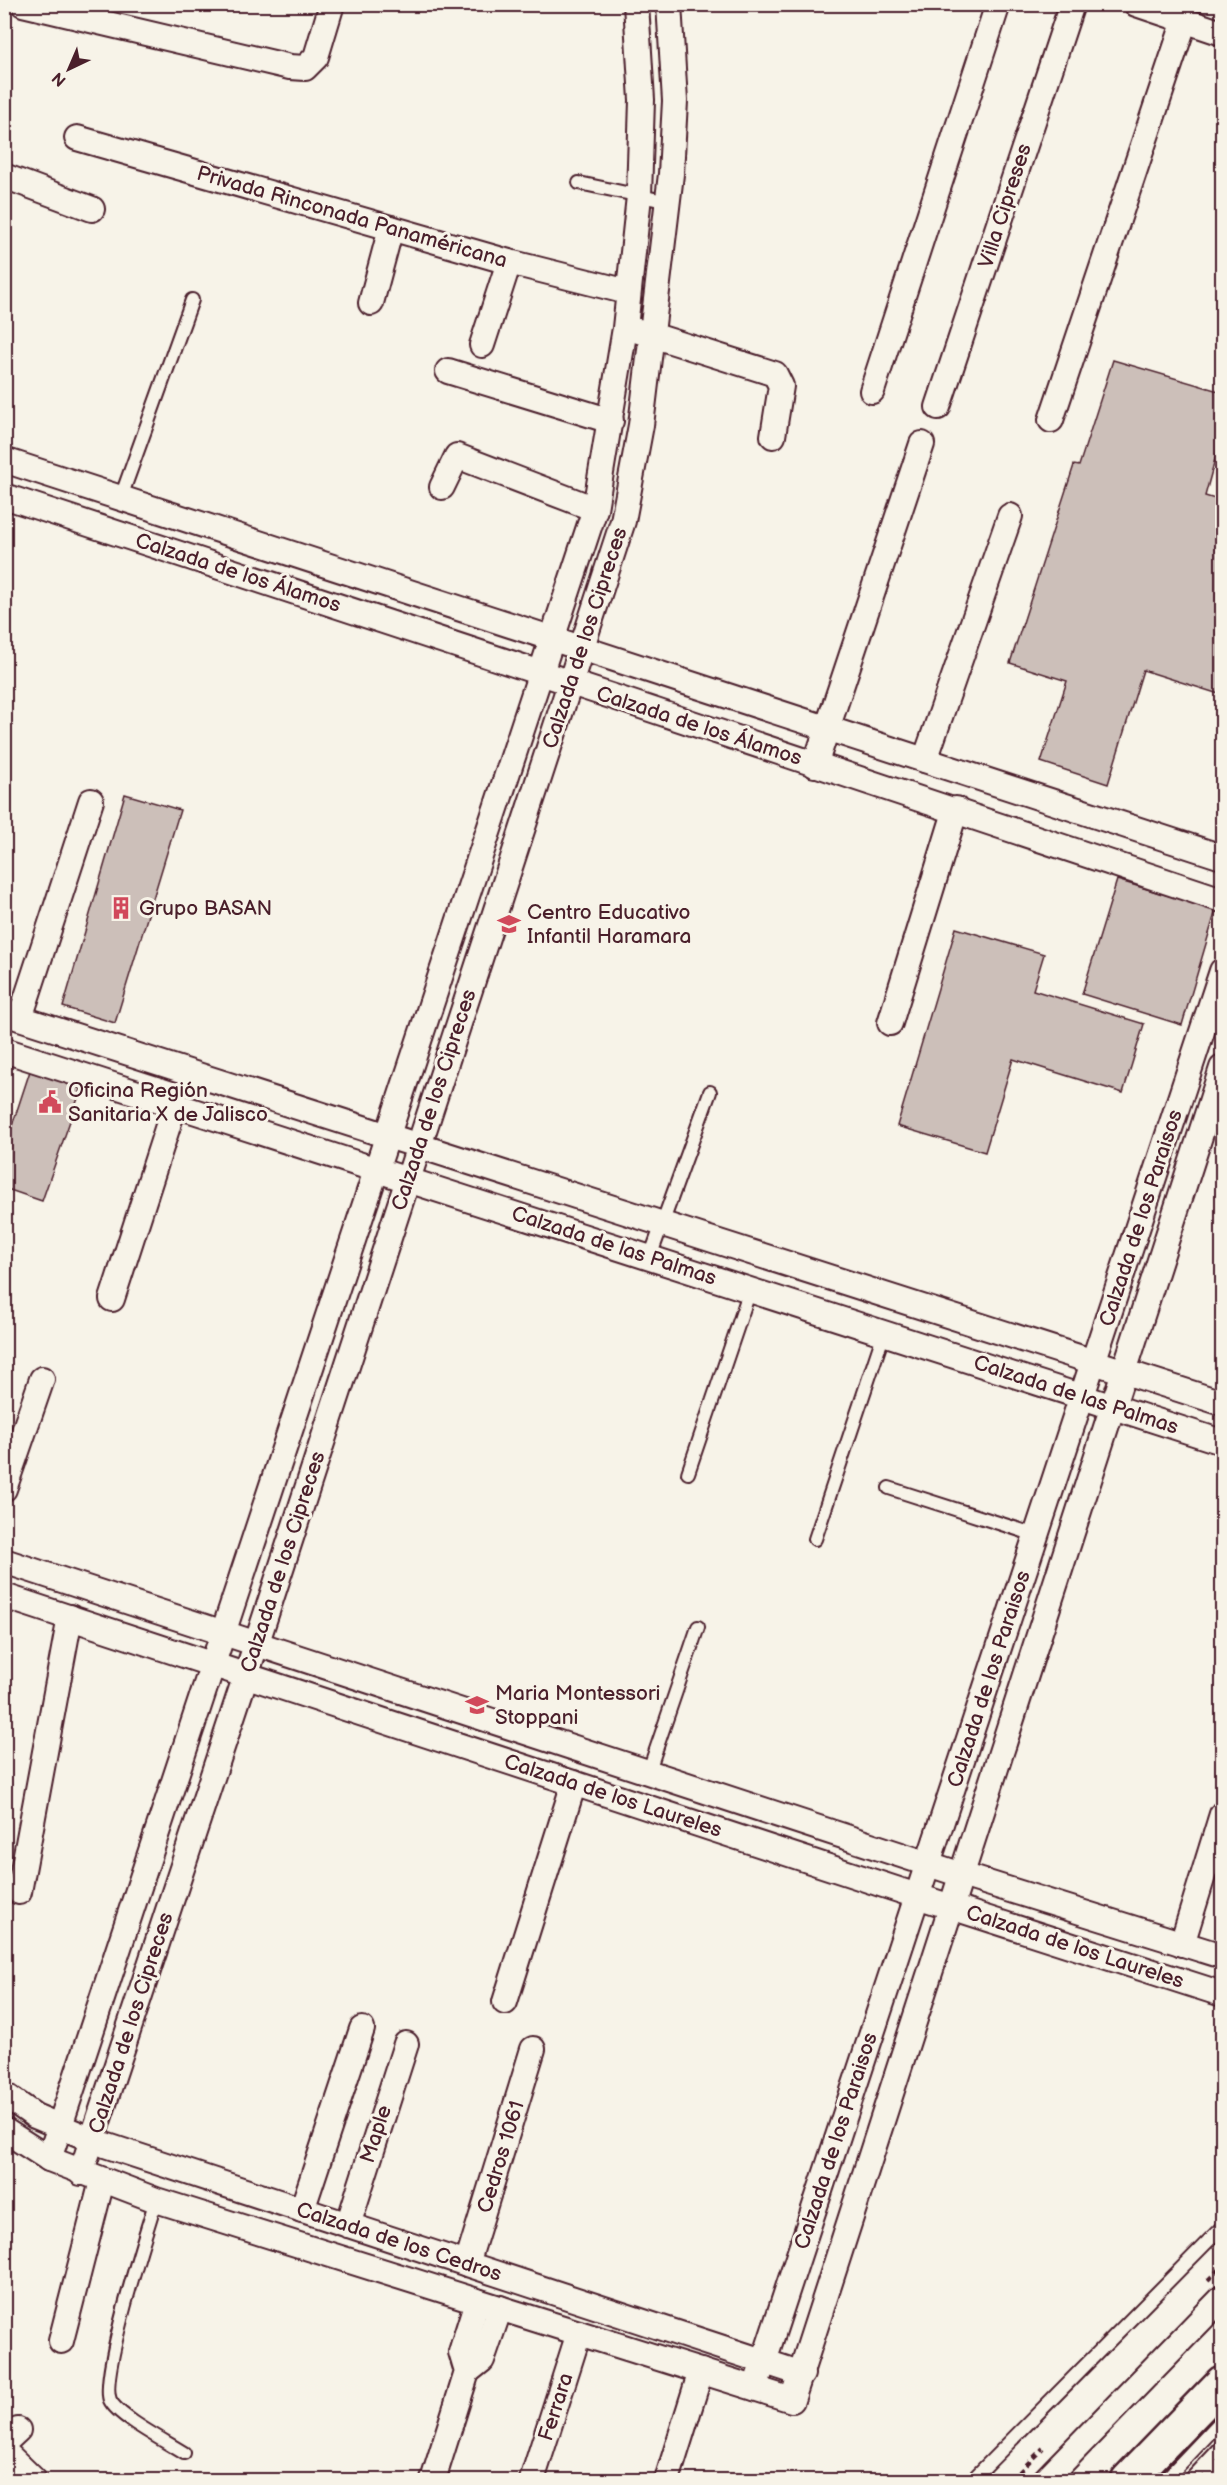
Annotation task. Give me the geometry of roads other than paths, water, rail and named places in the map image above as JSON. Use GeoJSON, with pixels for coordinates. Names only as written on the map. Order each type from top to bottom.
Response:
{"type":"FeatureCollection","features":[{"type":"Feature","properties":{"kind":"highway"},"geometry":{"type":"LineString","coordinates":[[1128,2481],[1222,2383]]}},
{"type":"Feature","properties":{"kind":"highway"},"geometry":{"type":"LineString","coordinates":[[1219,2481],[1222,2476]]}},
{"type":"Feature","properties":{"kind":"street"},"geometry":{"type":"LineString","coordinates":[[23,4],[290,67],[305,68],[316,57],[332,4]]}},
{"type":"Feature","properties":{"kind":"street","name":"Calzada de los Cipreces"},"geometry":{"type":"LineString","coordinates":[[49,2159],[595,510],[625,328],[639,196],[642,100],[636,4]]}},
{"type":"Feature","properties":{"kind":"street","name":"Calzada de los Cipreces"},"geometry":{"type":"LineString","coordinates":[[61,2341],[92,2177],[92,2140],[623,521],[641,426],[669,202],[675,101],[669,4]]}},
{"type":"Feature","properties":{"kind":"street"},"geometry":{"type":"LineString","coordinates":[[872,391],[998,4]]}},
{"type":"Feature","properties":{"kind":"street","name":"Villa Cipreses"},"geometry":{"type":"LineString","coordinates":[[938,407],[1072,4]]}},
{"type":"Feature","properties":{"kind":"street"},"geometry":{"type":"LineString","coordinates":[[1136,4],[1222,33]]}},
{"type":"Feature","properties":{"kind":"street"},"geometry":{"type":"LineString","coordinates":[[1051,420],[1185,21]]}},
{"type":"Feature","properties":{"kind":"street","name":"Privada Rinconada Panaméricana"},"geometry":{"type":"LineString","coordinates":[[77,138],[509,262],[628,292]]}},
{"type":"Feature","properties":{"kind":"street"},"geometry":{"type":"LineString","coordinates":[[4,176],[92,209]]}},
{"type":"Feature","properties":{"kind":"street"},"geometry":{"type":"LineString","coordinates":[[371,303],[391,228]]}},
{"type":"Feature","properties":{"kind":"street"},"geometry":{"type":"LineString","coordinates":[[482,345],[509,262]]}},
{"type":"Feature","properties":{"kind":"street"},"geometry":{"type":"LineString","coordinates":[[625,328],[653,334],[775,374],[781,386],[773,436]]}},
{"type":"Feature","properties":{"kind":"street"},"geometry":{"type":"LineString","coordinates":[[448,371],[611,421]]}},
{"type":"Feature","properties":{"kind":"street"},"geometry":{"type":"LineString","coordinates":[[815,765],[922,444]]}},
{"type":"Feature","properties":{"kind":"street"},"geometry":{"type":"LineString","coordinates":[[442,487],[457,456],[595,510]]}},
{"type":"Feature","properties":{"kind":"street","name":"Calzada de los Álamos"},"geometry":{"type":"LineString","coordinates":[[4,460],[1222,856]]}},
{"type":"Feature","properties":{"kind":"street","name":"Calzada de los Álamos"},"geometry":{"type":"LineString","coordinates":[[4,496],[815,765],[956,809],[1222,900]]}},
{"type":"Feature","properties":{"kind":"street"},"geometry":{"type":"LineString","coordinates":[[142,542],[149,507]]}},
{"type":"Feature","properties":{"kind":"street"},"geometry":{"type":"LineString","coordinates":[[925,760],[1010,516]]}},
{"type":"Feature","properties":{"kind":"street"},"geometry":{"type":"LineString","coordinates":[[12,1015],[90,801]]}},
{"type":"Feature","properties":{"kind":"street"},"geometry":{"type":"LineString","coordinates":[[890,1023],[956,809]]}},
{"type":"Feature","properties":{"kind":"street","name":"Calzada de los Paraisos"},"geometry":{"type":"LineString","coordinates":[[755,2388],[1222,971]]}},
{"type":"Feature","properties":{"kind":"street","name":"Calzada de las Palmas"},"geometry":{"type":"LineString","coordinates":[[12,1015],[1222,1403]]}},
{"type":"Feature","properties":{"kind":"street","name":"Calzada de las Palmas"},"geometry":{"type":"LineString","coordinates":[[4,1050],[1222,1442]]}},
{"type":"Feature","properties":{"kind":"street","name":"Calzada de los Paraisos"},"geometry":{"type":"LineString","coordinates":[[792,2400],[1222,1068]]}},
{"type":"Feature","properties":{"kind":"street"},"geometry":{"type":"LineString","coordinates":[[112,1299],[175,1104]]}},
{"type":"Feature","properties":{"kind":"street"},"geometry":{"type":"LineString","coordinates":[[4,1489],[42,1379]]}},
{"type":"Feature","properties":{"kind":"street","name":"Calzada de los Laureles"},"geometry":{"type":"LineString","coordinates":[[4,1561],[962,1875],[1222,1956]]}},
{"type":"Feature","properties":{"kind":"street"},"geometry":{"type":"LineString","coordinates":[[30,1604],[40,1572]]}},
{"type":"Feature","properties":{"kind":"street","name":"Calzada de los Laureles"},"geometry":{"type":"LineString","coordinates":[[4,1596],[1222,1994]]}},
{"type":"Feature","properties":{"kind":"street"},"geometry":{"type":"LineString","coordinates":[[19,1892],[70,1617]]}},
{"type":"Feature","properties":{"kind":"street"},"geometry":{"type":"LineString","coordinates":[[505,2002],[574,1783]]}},
{"type":"Feature","properties":{"kind":"street"},"geometry":{"type":"LineString","coordinates":[[683,1819],[692,1787]]}},
{"type":"Feature","properties":{"kind":"street"},"geometry":{"type":"LineString","coordinates":[[1182,1944],[1222,1814]]}},
{"type":"Feature","properties":{"kind":"street"},"geometry":{"type":"LineString","coordinates":[[302,2210],[362,2029]]}},
{"type":"Feature","properties":{"kind":"street","name":"Maple"},"geometry":{"type":"LineString","coordinates":[[348,2225],[406,2044]]}},
{"type":"Feature","properties":{"kind":"street","name":"Cedros 1061"},"geometry":{"type":"LineString","coordinates":[[467,2264],[533,2049]]}},
{"type":"Feature","properties":{"kind":"street","name":"Calzada de los Cedros"},"geometry":{"type":"LineString","coordinates":[[4,2094],[35,2116],[92,2140],[801,2374]]}},
{"type":"Feature","properties":{"kind":"street","name":"Calzada de los Cedros"},"geometry":{"type":"LineString","coordinates":[[4,2130],[49,2159],[156,2200],[792,2400]]}},
{"type":"Feature","properties":{"kind":"street"},"geometry":{"type":"LineString","coordinates":[[414,2282],[423,2250]]}},
{"type":"Feature","properties":{"kind":"street"},"geometry":{"type":"LineString","coordinates":[[1045,2481],[1222,2298]]}},
{"type":"Feature","properties":{"kind":"street"},"geometry":{"type":"LineString","coordinates":[[467,2372],[461,2352],[477,2301]]}},
{"type":"Feature","properties":{"kind":"street"},"geometry":{"type":"LineString","coordinates":[[433,2481],[467,2372],[482,2360],[500,2308]]}},
{"type":"Feature","properties":{"kind":"street","name":"Ferrara"},"geometry":{"type":"LineString","coordinates":[[532,2481],[579,2333]]}},
{"type":"Feature","properties":{"kind":"street"},"geometry":{"type":"LineString","coordinates":[[667,2481],[701,2371]]}},
{"type":"Feature","properties":{"kind":"street"},"geometry":{"type":"LineString","coordinates":[[4,2451],[34,2481]]}},
{"type":"Feature","properties":{"kind":"lane"},"geometry":{"type":"LineString","coordinates":[[579,183],[669,202]]}},
{"type":"Feature","properties":{"kind":"lane"},"geometry":{"type":"LineString","coordinates":[[120,497],[192,300]]}},
{"type":"Feature","properties":{"kind":"lane"},"geometry":{"type":"LineString","coordinates":[[650,1257],[660,1223],[710,1092]]}},
{"type":"Feature","properties":{"kind":"lane"},"geometry":{"type":"LineString","coordinates":[[688,1473],[750,1290]]}},
{"type":"Feature","properties":{"kind":"lane"},"geometry":{"type":"LineString","coordinates":[[815,1539],[884,1333]]}},
{"type":"Feature","properties":{"kind":"lane"},"geometry":{"type":"LineString","coordinates":[[889,1488],[1036,1535]]}},
{"type":"Feature","properties":{"kind":"lane"},"geometry":{"type":"LineString","coordinates":[[648,1773],[698,1628]]}},
{"type":"Feature","properties":{"kind":"lane"},"geometry":{"type":"LineString","coordinates":[[156,2200],[139,2251],[108,2378],[110,2400],[124,2416],[184,2453]]}},
{"type":"Feature","properties":{"kind":"lane"},"geometry":{"type":"LineString","coordinates":[[972,2481],[1222,2227]]}},
{"type":"Feature","properties":{"kind":"lane"},"geometry":{"type":"LineString","coordinates":[[1166,2481],[1222,2420]]}},
{"type":"Feature","properties":{"kind":"lane"},"geometry":{"type":"LineString","coordinates":[[1190,2481],[1222,2446]]}},
{"type":"Feature","properties":{"kind":"place","name":"Grupo BASAN"},"geometry":{"type":"Point","coordinates":[121,908]}},
{"type":"Feature","properties":{"kind":"place","name":"Centro Educativo Infantil Haramara"},"geometry":{"type":"Point","coordinates":[509,924]}},
{"type":"Feature","properties":{"kind":"place","name":"Oficina Región Sanitaria X de Jalisco"},"geometry":{"type":"Point","coordinates":[50,1102]}},
{"type":"Feature","properties":{"kind":"place","name":"Maria Montessori Stoppani"},"geometry":{"type":"Point","coordinates":[477,1705]}}]}
